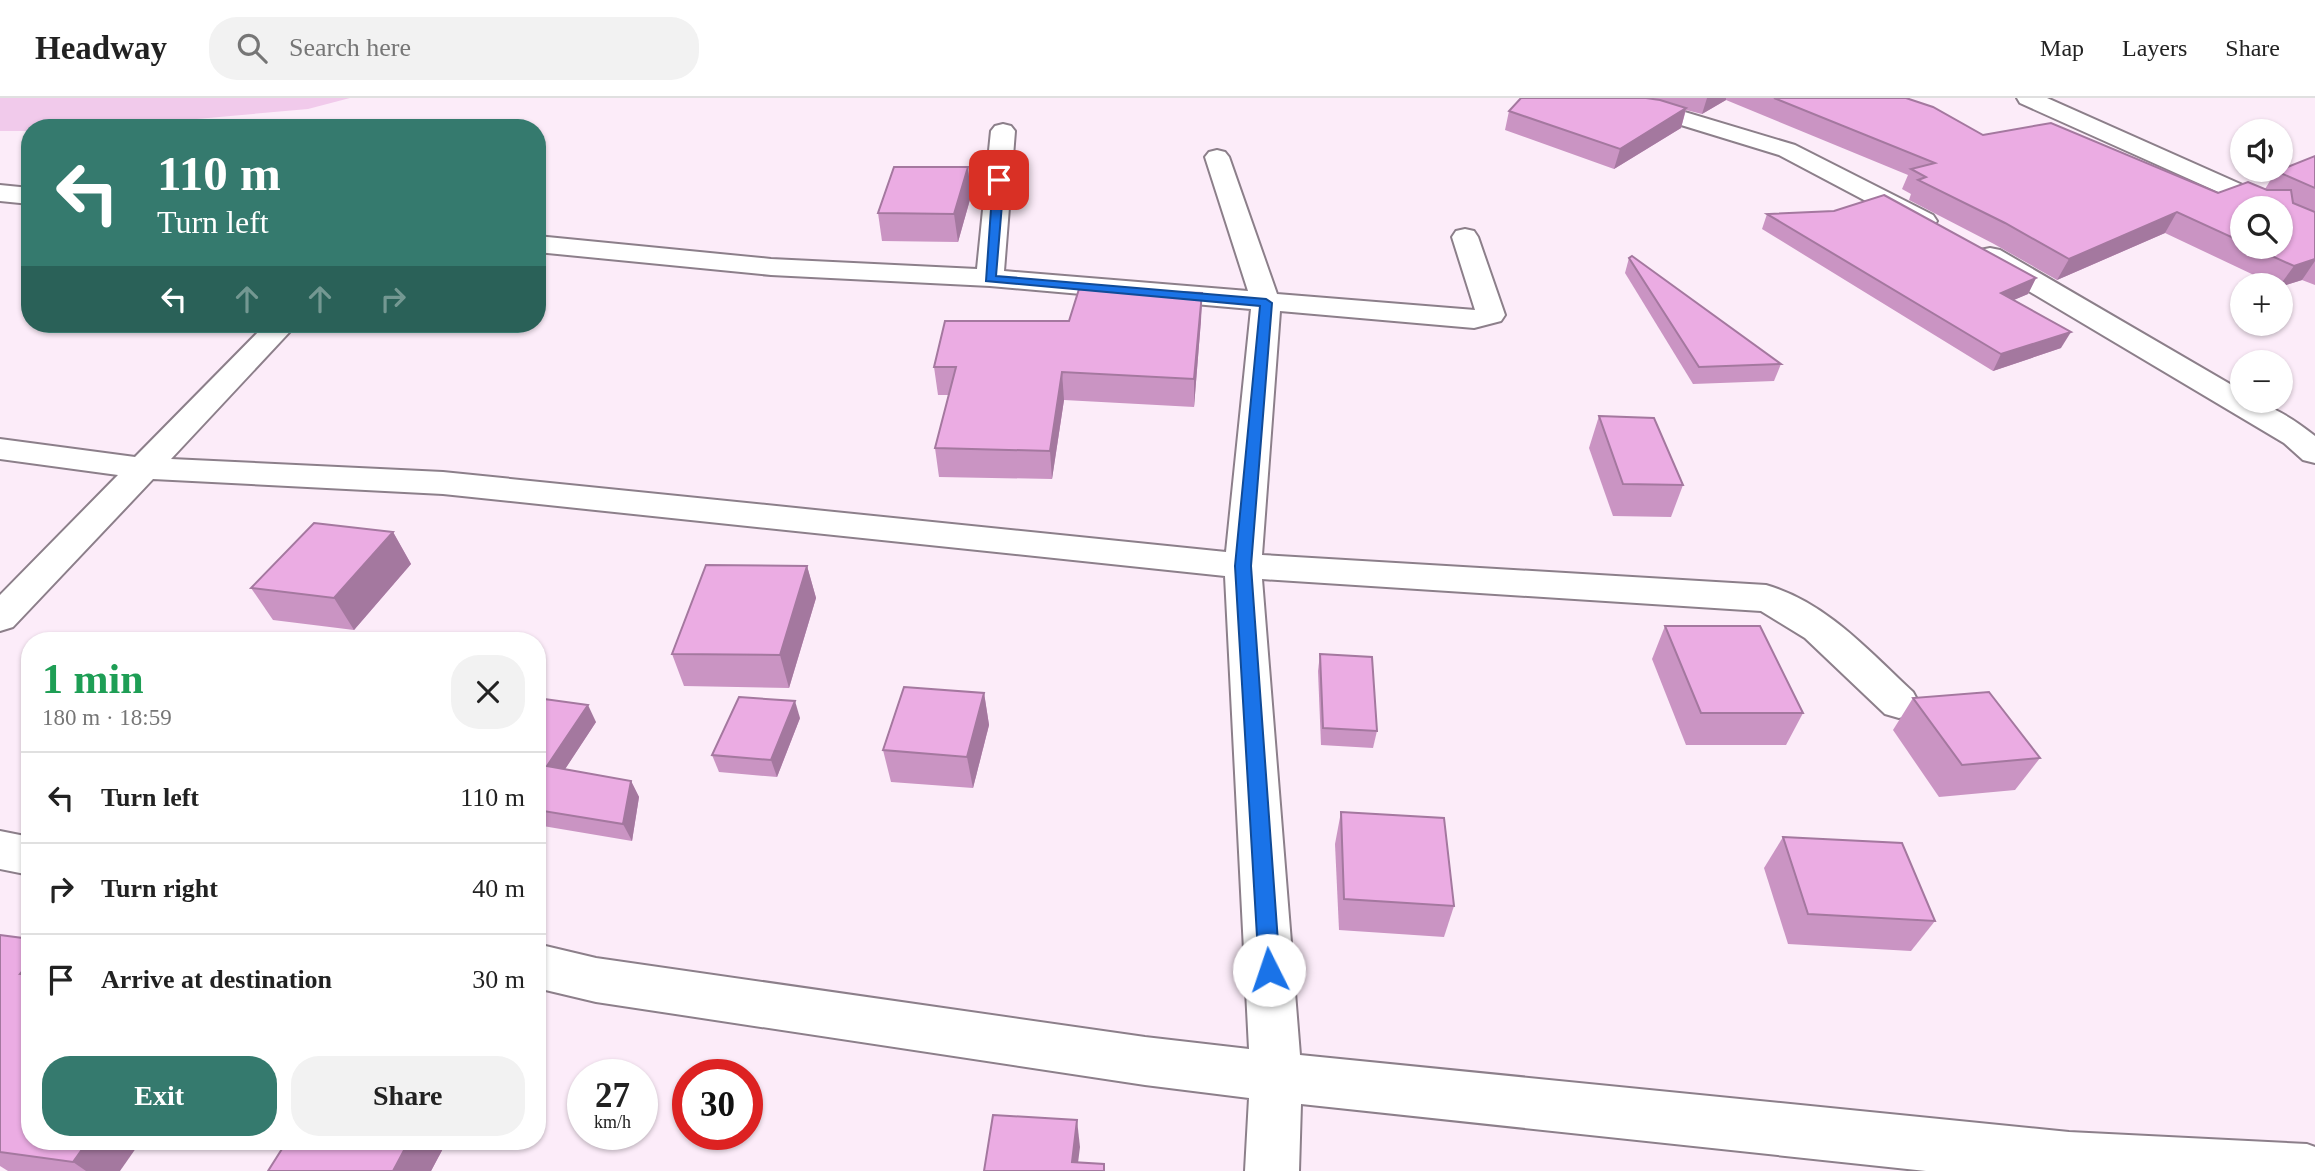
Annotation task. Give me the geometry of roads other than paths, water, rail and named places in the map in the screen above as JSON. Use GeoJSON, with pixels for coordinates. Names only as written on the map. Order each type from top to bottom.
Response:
{"type":"FeatureCollection","features":[{"type":"Feature","properties":{"kind":"street"},"geometry":{"type":"LineString","coordinates":[[1583,98],[1658,111],[1787,150],[1946,233]]}},
{"type":"Feature","properties":{"kind":"street"},"geometry":{"type":"LineString","coordinates":[[2028,98],[2246,196]]}},
{"type":"Feature","properties":{"kind":"street"},"geometry":{"type":"LineString","coordinates":[[990,278],[1003,131]]}},
{"type":"Feature","properties":{"kind":"street"},"geometry":{"type":"LineString","coordinates":[[1217,157],[1266,303],[1243,566],[1276,1077],[1272,1171]]}},
{"type":"Feature","properties":{"kind":"street"},"geometry":{"type":"LineString","coordinates":[[0,193],[21,195]]}},
{"type":"Feature","properties":{"kind":"street"},"geometry":{"type":"LineString","coordinates":[[546,245],[771,267],[990,278],[1474,319],[1491,315],[1465,237]]}},
{"type":"Feature","properties":{"kind":"street"},"geometry":{"type":"LineString","coordinates":[[1971,246],[2308,440]]}},
{"type":"Feature","properties":{"kind":"street"},"geometry":{"type":"LineString","coordinates":[[0,618],[273,333]]}},
{"type":"Feature","properties":{"kind":"street"},"geometry":{"type":"LineString","coordinates":[[0,449],[143,468],[443,483],[1243,566],[1766,598],[1782,603],[1806,618],[1899,703]]}},
{"type":"Feature","properties":{"kind":"street"},"geometry":{"type":"LineString","coordinates":[[0,850],[21,854]]}},
{"type":"Feature","properties":{"kind":"street"},"geometry":{"type":"LineString","coordinates":[[546,968],[610,982],[1145,1061],[1276,1077],[2069,1159],[2307,1171]]}}]}
